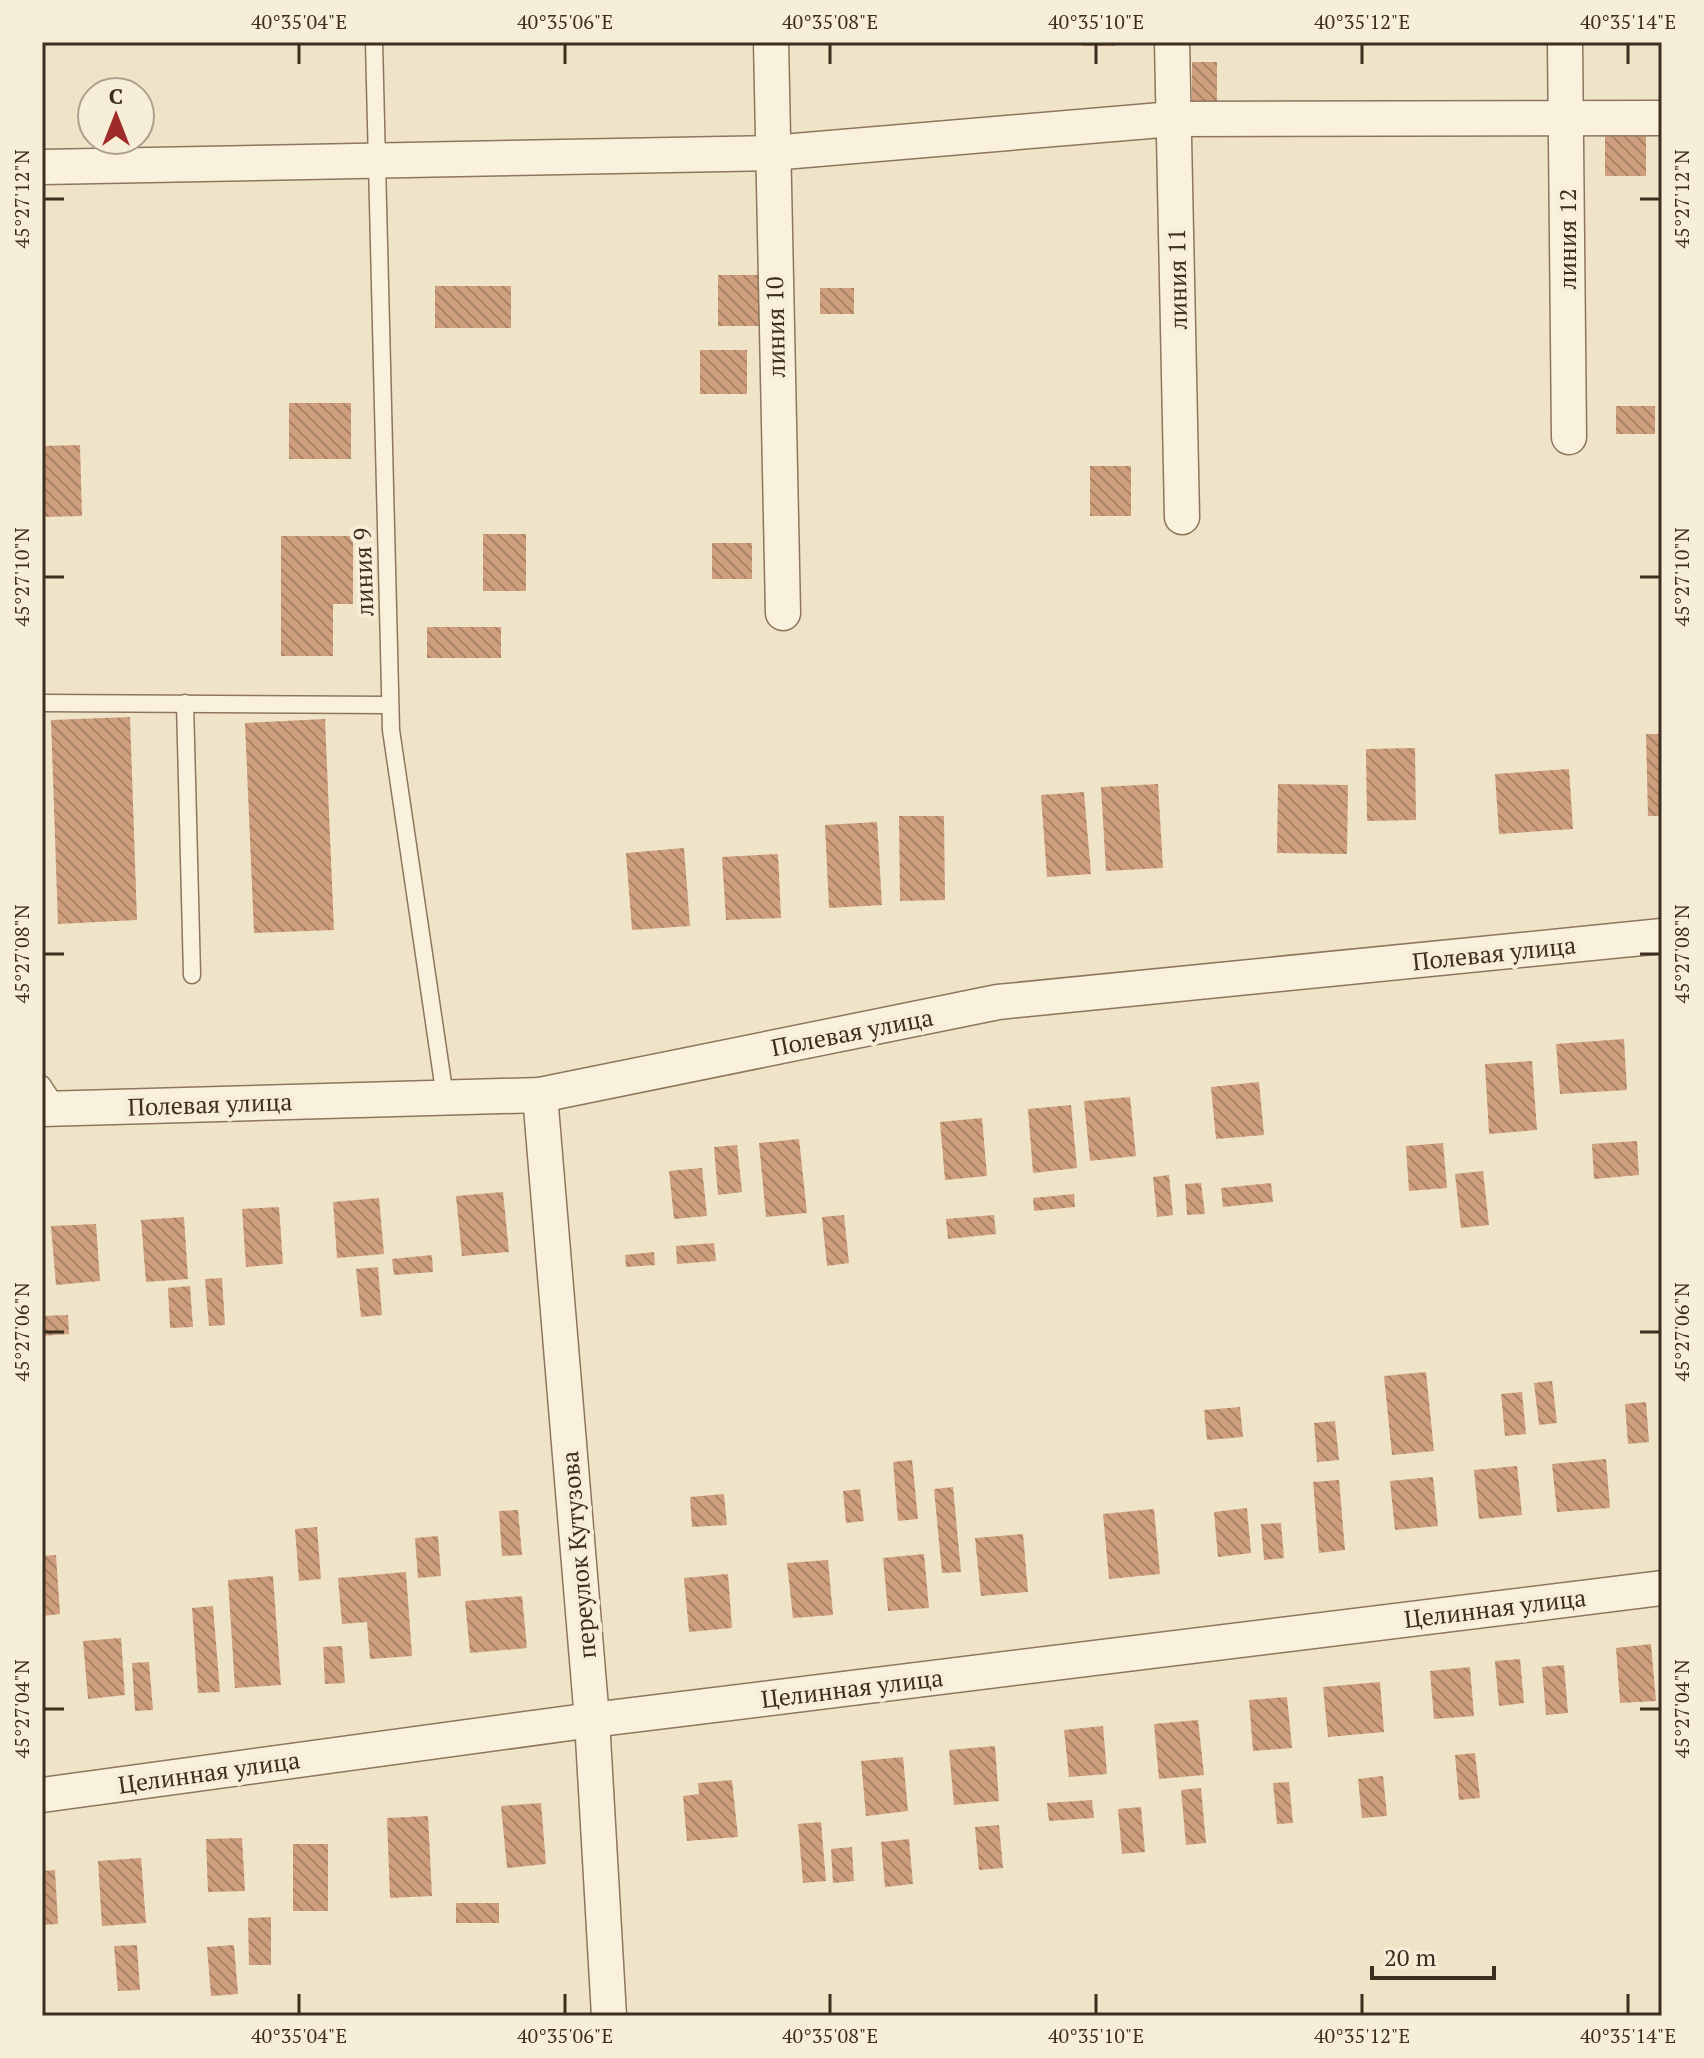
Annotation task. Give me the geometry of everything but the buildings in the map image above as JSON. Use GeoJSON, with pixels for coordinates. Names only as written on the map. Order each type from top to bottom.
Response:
{"type":"FeatureCollection","features":[{"type":"Feature","properties":{"kind":"street","name":"линия 10"},"geometry":{"type":"LineString","coordinates":[[771,42],[783,613]]}},
{"type":"Feature","properties":{"kind":"street","name":"линия 11"},"geometry":{"type":"LineString","coordinates":[[1172,42],[1182,517]]}},
{"type":"Feature","properties":{"kind":"street","name":"линия 12"},"geometry":{"type":"LineString","coordinates":[[1565,42],[1569,437]]}},
{"type":"Feature","properties":{"kind":"street"},"geometry":{"type":"LineString","coordinates":[[42,167],[771,153],[1173,119],[1662,118]]}},
{"type":"Feature","properties":{"kind":"street","name":"Полевая улица"},"geometry":{"type":"LineString","coordinates":[[47,1100],[540,1095],[998,1002],[1662,936]]}},
{"type":"Feature","properties":{"kind":"street","name":"переулок Кутузова"},"geometry":{"type":"LineString","coordinates":[[540,1095],[592,1720],[609,2016]]}},
{"type":"Feature","properties":{"kind":"street","name":"Целинная улица"},"geometry":{"type":"LineString","coordinates":[[42,1795],[592,1720],[1662,1588]]}},
{"type":"Feature","properties":{"kind":"lane","name":"линия 9"},"geometry":{"type":"LineString","coordinates":[[374,42],[391,730],[445,1097]]}},
{"type":"Feature","properties":{"kind":"lane"},"geometry":{"type":"LineString","coordinates":[[42,703],[390,705]]}},
{"type":"Feature","properties":{"kind":"lane"},"geometry":{"type":"LineString","coordinates":[[185,703],[192,975]]}}]}
